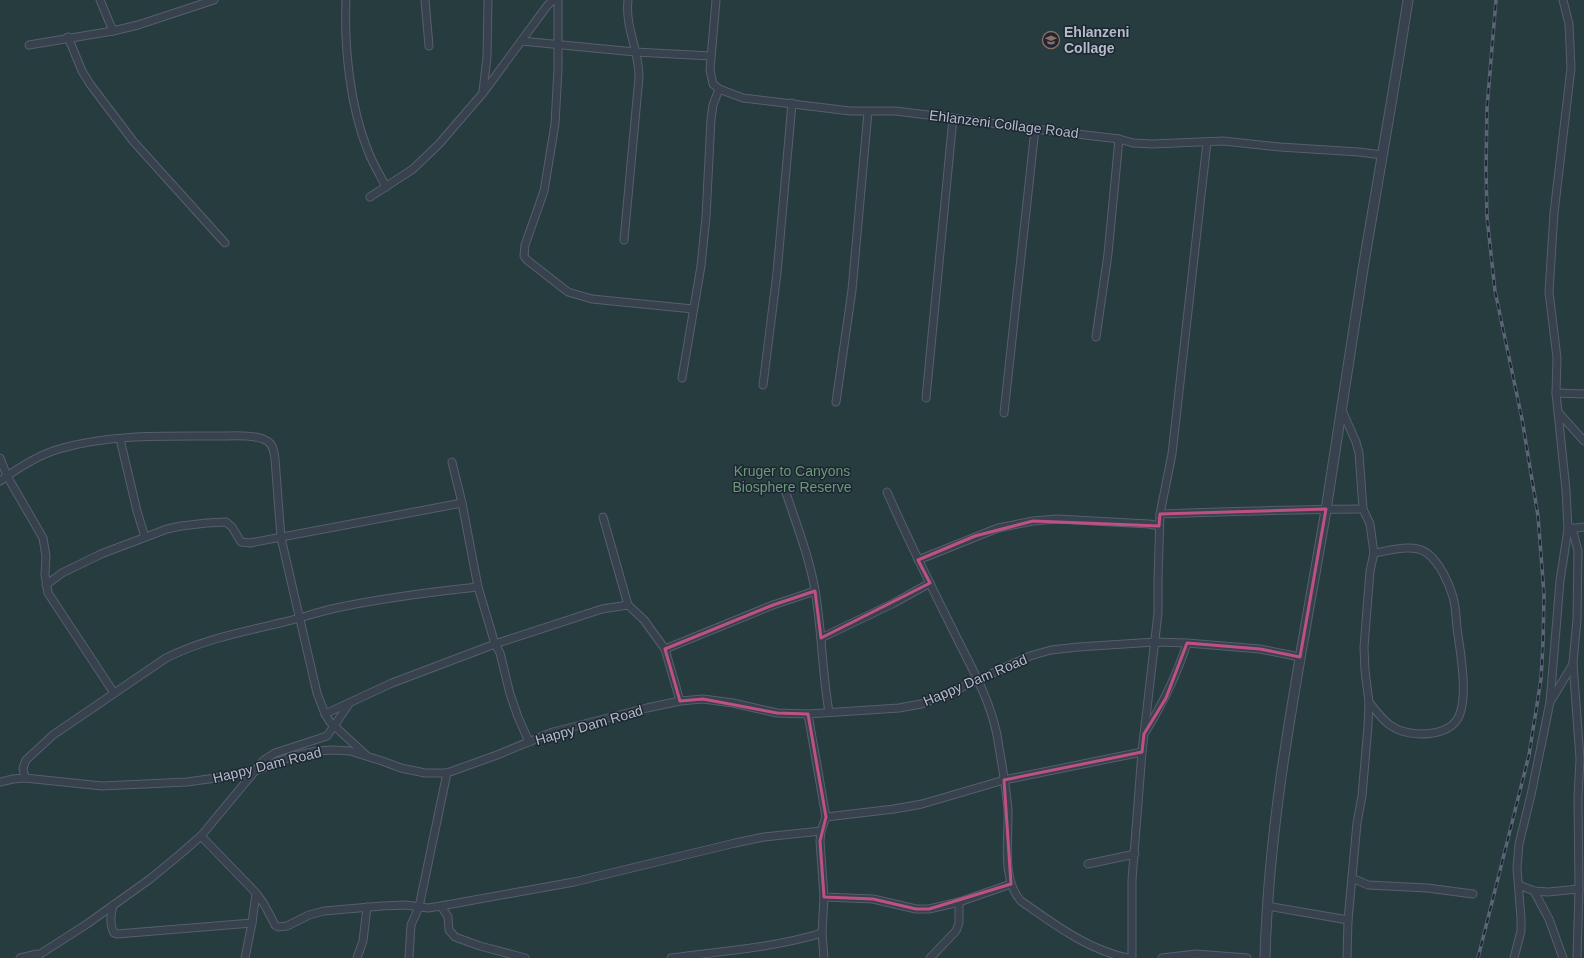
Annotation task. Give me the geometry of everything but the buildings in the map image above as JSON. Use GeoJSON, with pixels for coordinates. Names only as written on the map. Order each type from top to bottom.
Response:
{"type":"FeatureCollection","features":[{"type":"Feature","properties":{"kind":"street"},"geometry":{"type":"LineString","coordinates":[[100,0],[113,31]]}},
{"type":"Feature","properties":{"kind":"street"},"geometry":{"type":"LineString","coordinates":[[29,45],[68,37],[113,31],[166,17],[214,0]]}},
{"type":"Feature","properties":{"kind":"street"},"geometry":{"type":"LineString","coordinates":[[346,0],[349,73],[357,113],[368,151],[386,187]]}},
{"type":"Feature","properties":{"kind":"street"},"geometry":{"type":"LineString","coordinates":[[425,0],[429,46]]}},
{"type":"Feature","properties":{"kind":"street"},"geometry":{"type":"LineString","coordinates":[[483,93],[487,57],[488,0]]}},
{"type":"Feature","properties":{"kind":"street"},"geometry":{"type":"LineString","coordinates":[[370,197],[413,169],[428,155],[483,93],[553,0]]}},
{"type":"Feature","properties":{"kind":"street"},"geometry":{"type":"LineString","coordinates":[[558,0],[555,124],[544,191],[525,245],[524,256],[568,292],[592,299],[693,309]]}},
{"type":"Feature","properties":{"kind":"street"},"geometry":{"type":"LineString","coordinates":[[624,240],[639,76],[639,62],[628,23],[628,0]]}},
{"type":"Feature","properties":{"kind":"street"},"geometry":{"type":"LineString","coordinates":[[682,378],[701,266],[706,217],[710,119],[719,89],[713,84],[710,77],[716,0]]}},
{"type":"Feature","properties":{"kind":"street"},"geometry":{"type":"LineString","coordinates":[[1265,958],[1267,906],[1279,790],[1408,0]]}},
{"type":"Feature","properties":{"kind":"street"},"geometry":{"type":"LineString","coordinates":[[1563,0],[1569,24],[1571,68],[1554,213],[1549,292],[1557,358],[1556,393],[1570,529],[1578,551],[1577,619],[1573,663],[1580,759],[1578,798],[1579,889],[1577,958]]}},
{"type":"Feature","properties":{"kind":"street"},"geometry":{"type":"LineString","coordinates":[[68,37],[82,71],[90,84],[133,142],[224,243]]}},
{"type":"Feature","properties":{"kind":"street"},"geometry":{"type":"LineString","coordinates":[[521,41],[635,52],[711,56]]}},
{"type":"Feature","properties":{"kind":"street","name":"Ehlanzeni Collage Road"},"geometry":{"type":"LineString","coordinates":[[719,89],[743,98],[850,111],[895,111],[1035,130],[1119,139],[1133,143],[1152,144],[1223,141],[1273,147],[1360,152],[1382,155]]}},
{"type":"Feature","properties":{"kind":"street"},"geometry":{"type":"LineString","coordinates":[[763,386],[777,273],[792,103]]}},
{"type":"Feature","properties":{"kind":"street"},"geometry":{"type":"LineString","coordinates":[[836,402],[852,290],[868,112]]}},
{"type":"Feature","properties":{"kind":"street"},"geometry":{"type":"LineString","coordinates":[[926,398],[953,118]]}},
{"type":"Feature","properties":{"kind":"street"},"geometry":{"type":"LineString","coordinates":[[1004,413],[1035,130]]}},
{"type":"Feature","properties":{"kind":"street"},"geometry":{"type":"LineString","coordinates":[[1096,338],[1108,254],[1119,139]]}},
{"type":"Feature","properties":{"kind":"street"},"geometry":{"type":"LineString","coordinates":[[1132,958],[1131,909],[1142,752],[1158,613],[1160,514],[1172,454],[1207,142]]}},
{"type":"Feature","properties":{"kind":"street"},"geometry":{"type":"LineString","coordinates":[[1556,393],[1584,394]]}},
{"type":"Feature","properties":{"kind":"street"},"geometry":{"type":"LineString","coordinates":[[1341,408],[1356,442],[1359,453],[1363,509],[1370,524],[1374,553],[1370,571],[1364,647],[1369,702],[1363,789],[1357,823],[1346,958]]}},
{"type":"Feature","properties":{"kind":"street"},"geometry":{"type":"LineString","coordinates":[[1558,412],[1584,441]]}},
{"type":"Feature","properties":{"kind":"street"},"geometry":{"type":"LineString","coordinates":[[0,481],[31,461],[58,449],[99,441],[157,437],[237,436],[267,440],[273,448],[276,460],[281,538],[311,671],[325,714],[334,726],[367,756]]}},
{"type":"Feature","properties":{"kind":"street"},"geometry":{"type":"LineString","coordinates":[[120,439],[145,538]]}},
{"type":"Feature","properties":{"kind":"street"},"geometry":{"type":"LineString","coordinates":[[0,458],[7,476],[43,538],[46,556],[46,585],[48,593],[114,693]]}},
{"type":"Feature","properties":{"kind":"street"},"geometry":{"type":"LineString","coordinates":[[452,462],[462,503],[478,587],[494,644],[500,653],[510,694],[529,742]]}},
{"type":"Feature","properties":{"kind":"street"},"geometry":{"type":"LineString","coordinates":[[785,490],[809,564],[815,591],[821,638],[824,687],[829,712]]}},
{"type":"Feature","properties":{"kind":"street"},"geometry":{"type":"LineString","coordinates":[[887,492],[918,560],[979,680],[989,705],[996,733],[1004,780],[1008,811],[1008,863],[1011,884],[1014,892],[1021,901],[1087,944],[1104,952],[1128,958]]}},
{"type":"Feature","properties":{"kind":"street"},"geometry":{"type":"LineString","coordinates":[[46,585],[62,573],[80,563],[181,526],[221,522],[229,524],[241,542],[250,543],[462,503]]}},
{"type":"Feature","properties":{"kind":"street"},"geometry":{"type":"LineString","coordinates":[[1160,514],[1251,510],[1363,509]]}},
{"type":"Feature","properties":{"kind":"street"},"geometry":{"type":"LineString","coordinates":[[602,517],[628,605],[644,620],[665,649],[680,701]]}},
{"type":"Feature","properties":{"kind":"street"},"geometry":{"type":"LineString","coordinates":[[918,560],[992,530],[1033,520],[1057,519],[1136,523],[1159,526]]}},
{"type":"Feature","properties":{"kind":"street"},"geometry":{"type":"LineString","coordinates":[[1570,529],[1584,527]]}},
{"type":"Feature","properties":{"kind":"street"},"geometry":{"type":"LineString","coordinates":[[1514,958],[1521,931],[1517,868],[1519,844],[1531,795],[1550,702],[1560,581],[1570,529]]}},
{"type":"Feature","properties":{"kind":"street"},"geometry":{"type":"LineString","coordinates":[[1369,702],[1384,721],[1394,729],[1404,732],[1429,734],[1436,733],[1452,725],[1458,718],[1463,691],[1461,660],[1453,598],[1446,579],[1434,560],[1426,552],[1417,549],[1401,549],[1374,553]]}},
{"type":"Feature","properties":{"kind":"street"},"geometry":{"type":"LineString","coordinates":[[821,638],[930,583]]}},
{"type":"Feature","properties":{"kind":"street"},"geometry":{"type":"LineString","coordinates":[[25,778],[23,765],[33,752],[53,735],[166,658],[192,646],[335,608],[375,600],[478,587]]}},
{"type":"Feature","properties":{"kind":"street"},"geometry":{"type":"LineString","coordinates":[[665,649],[773,605],[815,591]]}},
{"type":"Feature","properties":{"kind":"street"},"geometry":{"type":"LineString","coordinates":[[325,714],[392,683],[494,644],[602,609],[628,605]]}},
{"type":"Feature","properties":{"kind":"street","name":"Happy Dam Road"},"geometry":{"type":"LineString","coordinates":[[0,782],[25,778],[102,786],[125,786],[187,782],[255,771],[290,757],[316,751],[333,750],[350,751],[401,768],[425,773],[447,773],[554,732],[680,701],[703,700],[733,703],[777,713],[808,714],[899,708],[921,704],[943,696],[1030,656],[1051,650],[1154,642],[1260,649],[1300,657]]}},
{"type":"Feature","properties":{"kind":"street"},"geometry":{"type":"LineString","coordinates":[[1144,734],[1166,698],[1179,668],[1187,643]]}},
{"type":"Feature","properties":{"kind":"street"},"geometry":{"type":"LineString","coordinates":[[1550,702],[1573,663]]}},
{"type":"Feature","properties":{"kind":"street"},"geometry":{"type":"LineString","coordinates":[[34,958],[150,879],[201,836],[268,757],[322,739],[330,734],[349,704]]}},
{"type":"Feature","properties":{"kind":"street"},"geometry":{"type":"LineString","coordinates":[[808,714],[826,817],[820,841],[824,897],[822,934],[824,958]]}},
{"type":"Feature","properties":{"kind":"street"},"geometry":{"type":"LineString","coordinates":[[826,817],[922,804],[1004,780],[1142,752]]}},
{"type":"Feature","properties":{"kind":"street"},"geometry":{"type":"LineString","coordinates":[[409,958],[411,925],[419,907],[447,773]]}},
{"type":"Feature","properties":{"kind":"street"},"geometry":{"type":"LineString","coordinates":[[201,836],[256,893],[278,927],[287,926],[309,915],[324,911],[406,905],[419,907],[441,906],[574,882],[674,857],[764,837],[822,831]]}},
{"type":"Feature","properties":{"kind":"street"},"geometry":{"type":"LineString","coordinates":[[1088,864],[1135,854]]}},
{"type":"Feature","properties":{"kind":"street"},"geometry":{"type":"LineString","coordinates":[[1352,878],[1368,885],[1427,888],[1472,894]]}},
{"type":"Feature","properties":{"kind":"street"},"geometry":{"type":"LineString","coordinates":[[824,897],[873,899],[916,909],[936,908],[959,902],[1011,884]]}},
{"type":"Feature","properties":{"kind":"street"},"geometry":{"type":"LineString","coordinates":[[1519,885],[1534,891],[1563,891],[1579,889]]}},
{"type":"Feature","properties":{"kind":"street"},"geometry":{"type":"LineString","coordinates":[[1534,891],[1549,919],[1563,958]]}},
{"type":"Feature","properties":{"kind":"street"},"geometry":{"type":"LineString","coordinates":[[245,958],[256,893]]}},
{"type":"Feature","properties":{"kind":"street"},"geometry":{"type":"LineString","coordinates":[[930,958],[956,930],[959,923],[959,902]]}},
{"type":"Feature","properties":{"kind":"street"},"geometry":{"type":"LineString","coordinates":[[113,905],[111,922],[113,930],[117,934],[252,923]]}},
{"type":"Feature","properties":{"kind":"street"},"geometry":{"type":"LineString","coordinates":[[441,906],[448,917],[449,930],[455,937],[480,946],[525,958]]}},
{"type":"Feature","properties":{"kind":"street"},"geometry":{"type":"LineString","coordinates":[[1267,906],[1348,920]]}},
{"type":"Feature","properties":{"kind":"street"},"geometry":{"type":"LineString","coordinates":[[357,958],[363,941],[367,907]]}},
{"type":"Feature","properties":{"kind":"street"},"geometry":{"type":"LineString","coordinates":[[671,958],[781,943],[822,934]]}},
{"type":"Feature","properties":{"kind":"street"},"geometry":{"type":"LineString","coordinates":[[20,958],[40,954]]}},
{"type":"Feature","properties":{"kind":"street"},"geometry":{"type":"LineString","coordinates":[[1162,958],[1208,954],[1248,958]]}},
{"type":"Feature","properties":{"kind":"highlighted area"},"geometry":{"type":"Polygon","coordinates":[[[1326,509],[1300,657],[1260,649],[1187,643],[1166,698],[1144,734],[1142,752],[1004,780],[1011,884],[929,909],[916,909],[873,899],[824,897],[820,841],[826,817],[808,714],[777,713],[703,699],[680,701],[665,649],[773,605],[815,591],[821,638],[930,583],[918,560],[975,536],[1033,521],[1159,526],[1160,514],[1326,509]]]}},
{"type":"Feature","properties":{"kind":"green space","name":"Kruger to Canyons Biosphere Reserve"},"geometry":{"type":"Polygon","coordinates":[[[0,0],[1584,0],[1584,958],[0,958],[0,0]]]}},
{"type":"Feature","properties":{"kind":"railway"},"geometry":{"type":"LineString","coordinates":[[1478,958],[1529,755],[1541,679],[1544,594],[1538,516],[1522,419],[1495,291],[1487,217],[1487,108],[1496,0]]}},
{"type":"Feature","properties":{"kind":"place","name":"Ehlanzeni Collage"},"geometry":{"type":"Point","coordinates":[1051,40]}}]}
